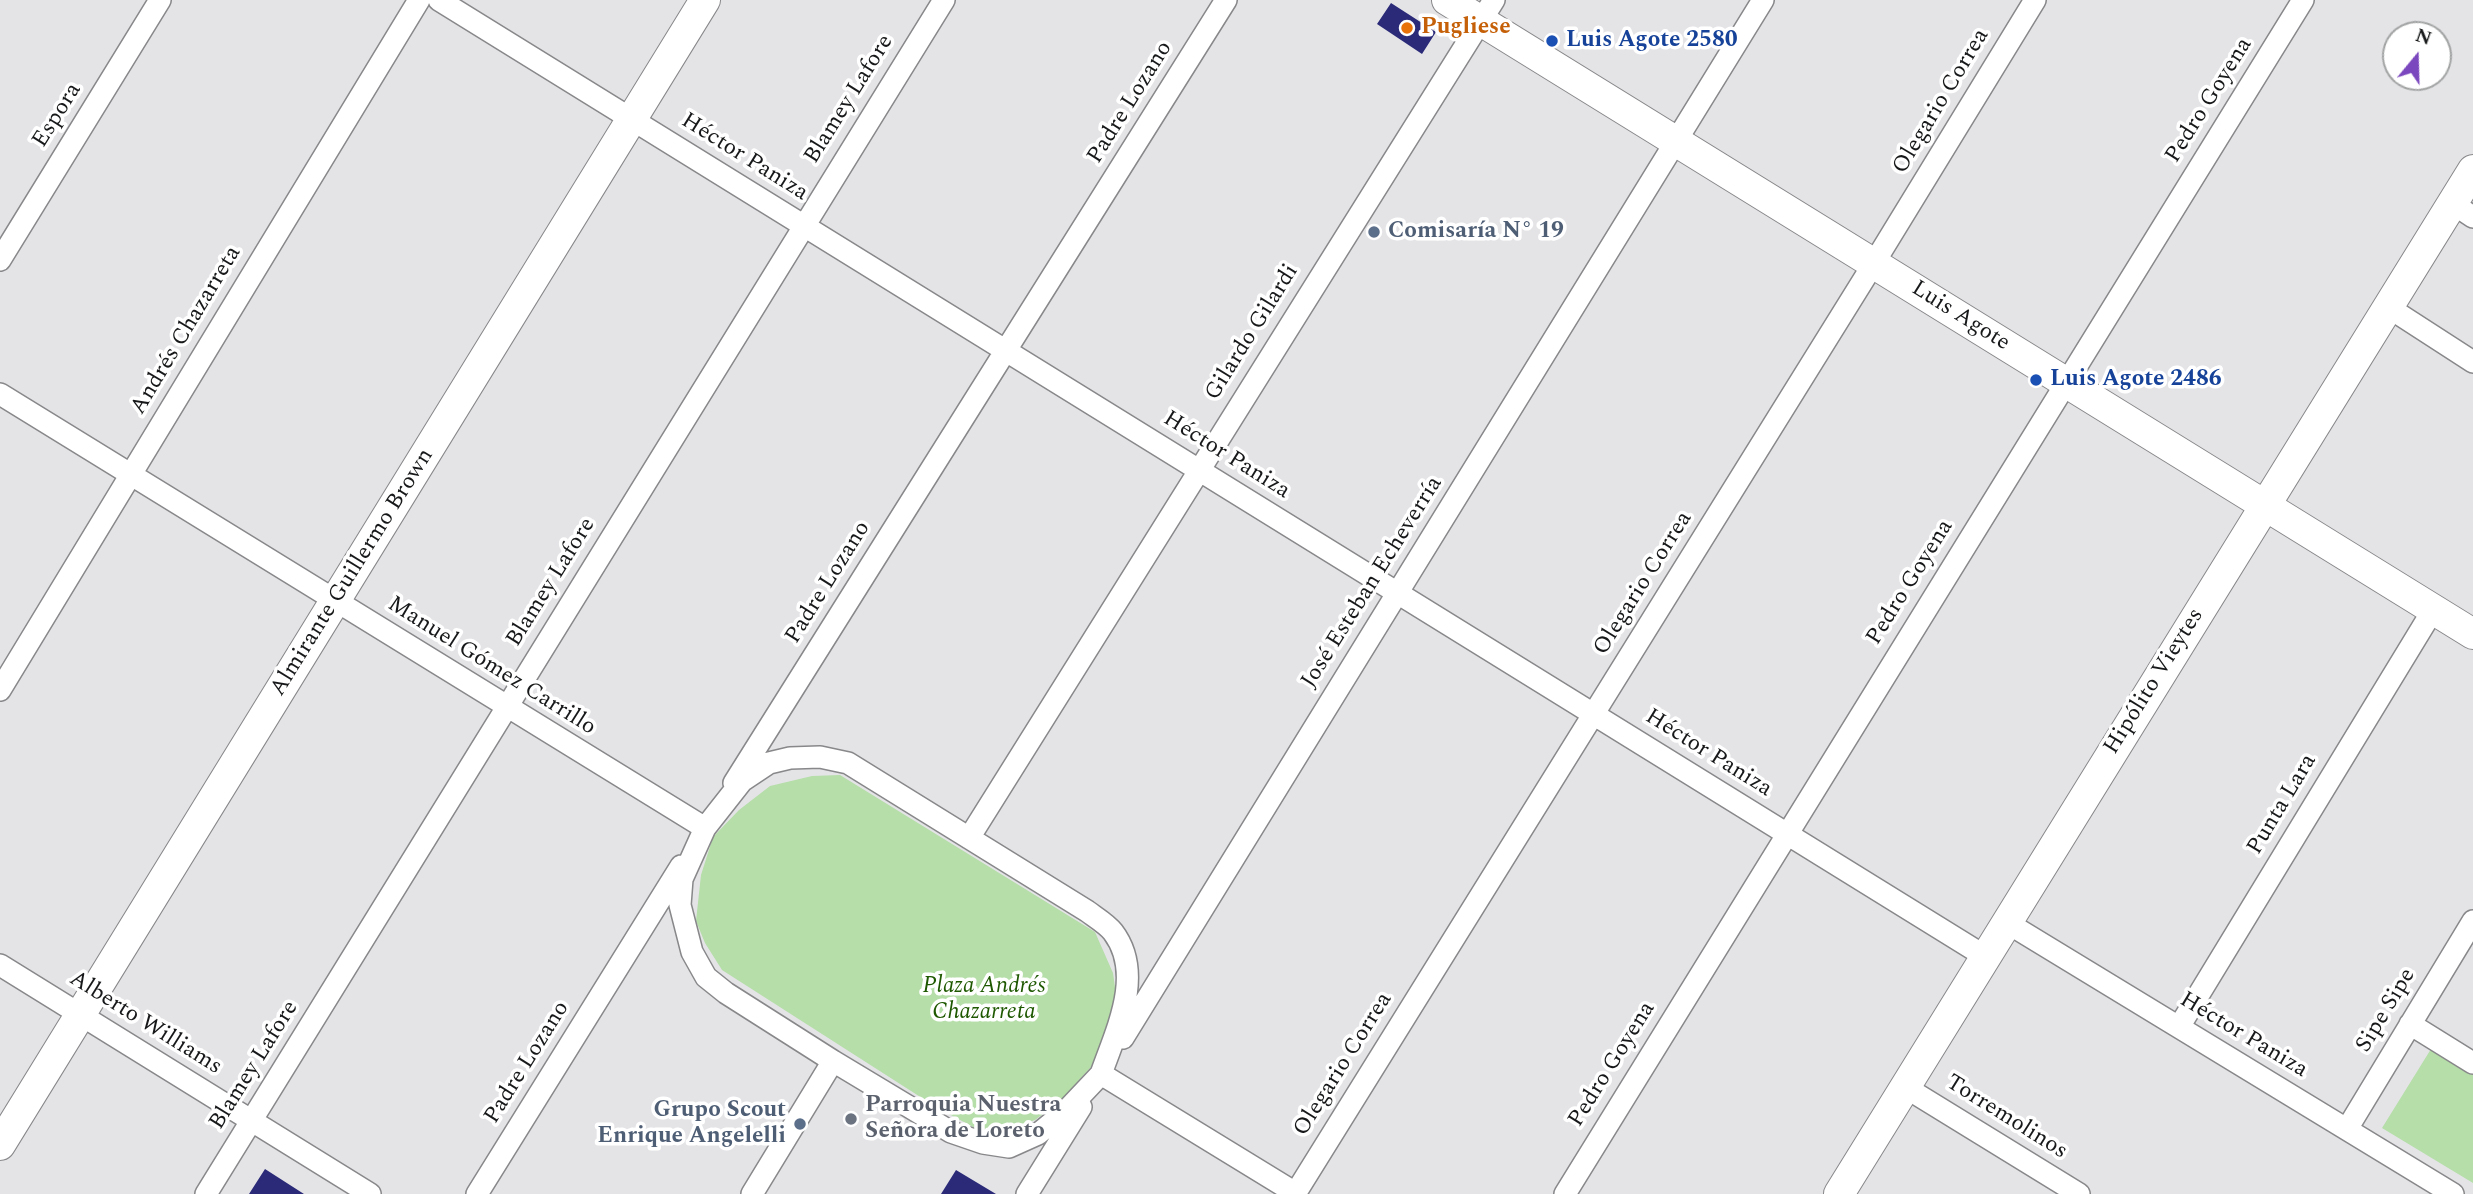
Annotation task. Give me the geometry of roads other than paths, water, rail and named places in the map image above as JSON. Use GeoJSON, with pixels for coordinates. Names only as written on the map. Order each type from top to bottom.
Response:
{"type":"FeatureCollection","features":[{"type":"Feature","properties":{"kind":"street","name":"Espora"},"geometry":{"type":"LineString","coordinates":[[0,260],[160,0]]}},
{"type":"Feature","properties":{"kind":"street","name":"Andrés Chazarreta"},"geometry":{"type":"LineString","coordinates":[[0,690],[419,0]]}},
{"type":"Feature","properties":{"kind":"street","name":"Héctor Paniza"},"geometry":{"type":"LineString","coordinates":[[439,0],[1986,957]]}},
{"type":"Feature","properties":{"kind":"street","name":"Almirante Guillermo Brown"},"geometry":{"type":"LineString","coordinates":[[0,1145],[705,0]]}},
{"type":"Feature","properties":{"kind":"street","name":"Blamey Lafore"},"geometry":{"type":"LineString","coordinates":[[206,1194],[944,0]]}},
{"type":"Feature","properties":{"kind":"street","name":"Padre Lozano"},"geometry":{"type":"LineString","coordinates":[[477,1194],[1226,0]]}},
{"type":"Feature","properties":{"kind":"street","name":"Luis Agote"},"geometry":{"type":"LineString","coordinates":[[1447,0],[1488,11],[1676,141],[2473,634]]}},
{"type":"Feature","properties":{"kind":"street","name":"José Esteban Echeverría"},"geometry":{"type":"LineString","coordinates":[[1027,1194],[1763,0]]}},
{"type":"Feature","properties":{"kind":"street","name":"Olegario Correa"},"geometry":{"type":"LineString","coordinates":[[1295,1194],[2035,0]]}},
{"type":"Feature","properties":{"kind":"street","name":"Pedro Goyena"},"geometry":{"type":"LineString","coordinates":[[1565,1194],[2303,0]]}},
{"type":"Feature","properties":{"kind":"street","name":"Gilardo Gilardi"},"geometry":{"type":"LineString","coordinates":[[969,838],[1198,469],[1488,11]]}},
{"type":"Feature","properties":{"kind":"street","name":"Hipólito Vieytes"},"geometry":{"type":"LineString","coordinates":[[1839,1194],[2388,307],[2463,210],[2473,170]]}},
{"type":"Feature","properties":{"kind":"street"},"geometry":{"type":"LineString","coordinates":[[2388,307],[2473,362]]}},
{"type":"Feature","properties":{"kind":"street","name":"Manuel Gómez Carrillo"},"geometry":{"type":"LineString","coordinates":[[0,394],[705,828]]}},
{"type":"Feature","properties":{"kind":"street","name":"Punta Lara"},"geometry":{"type":"LineString","coordinates":[[2179,1027],[2433,610]]}},
{"type":"Feature","properties":{"kind":"street"},"geometry":{"type":"LineString","coordinates":[[820,757],[848,764],[1087,911],[1113,932],[1125,958],[1128,983],[1123,1012],[1101,1074],[1047,1127],[1009,1147],[983,1143],[951,1132],[834,1061],[726,993],[706,977],[692,952],[680,905],[682,879],[705,828],[742,781],[769,764],[790,758],[820,757]]}},
{"type":"Feature","properties":{"kind":"street","name":"Sipe Sipe"},"geometry":{"type":"LineString","coordinates":[[2347,1129],[2473,921]]}},
{"type":"Feature","properties":{"kind":"street","name":"Héctor Paniza"},"geometry":{"type":"LineString","coordinates":[[2007,922],[2347,1129],[2424,1186],[2453,1194]]}},
{"type":"Feature","properties":{"kind":"street","name":"Alberto Williams"},"geometry":{"type":"LineString","coordinates":[[0,965],[370,1194]]}},
{"type":"Feature","properties":{"kind":"street"},"geometry":{"type":"LineString","coordinates":[[2410,1024],[2473,1063]]}},
{"type":"Feature","properties":{"kind":"street"},"geometry":{"type":"LineString","coordinates":[[752,1194],[834,1061]]}},
{"type":"Feature","properties":{"kind":"street"},"geometry":{"type":"LineString","coordinates":[[1101,1074],[1295,1194]]}},
{"type":"Feature","properties":{"kind":"street","name":"Torremolinos"},"geometry":{"type":"LineString","coordinates":[[1905,1087],[2079,1194]]}},
{"type":"Feature","properties":{"kind":"place","name":"Pugliese"},"geometry":{"type":"Point","coordinates":[1407,28]}},
{"type":"Feature","properties":{"kind":"place","name":"Luis Agote 2580"},"geometry":{"type":"Point","coordinates":[1552,41]}},
{"type":"Feature","properties":{"kind":"place","name":"Comisaría N° 19"},"geometry":{"type":"Point","coordinates":[1374,232]}},
{"type":"Feature","properties":{"kind":"place","name":"Luis Agote 2486"},"geometry":{"type":"Point","coordinates":[2036,380]}},
{"type":"Feature","properties":{"kind":"place","name":"Parroquia Nuestra Señora de Loreto"},"geometry":{"type":"Point","coordinates":[851,1119]}},
{"type":"Feature","properties":{"kind":"place","name":"Grupo Scout Enrique Angelelli"},"geometry":{"type":"Point","coordinates":[800,1124]}},
{"type":"Feature","properties":{"kind":"park label","name":"Plaza Andrés Chazarreta"},"geometry":{"type":"Point","coordinates":[984,1000]}}]}
